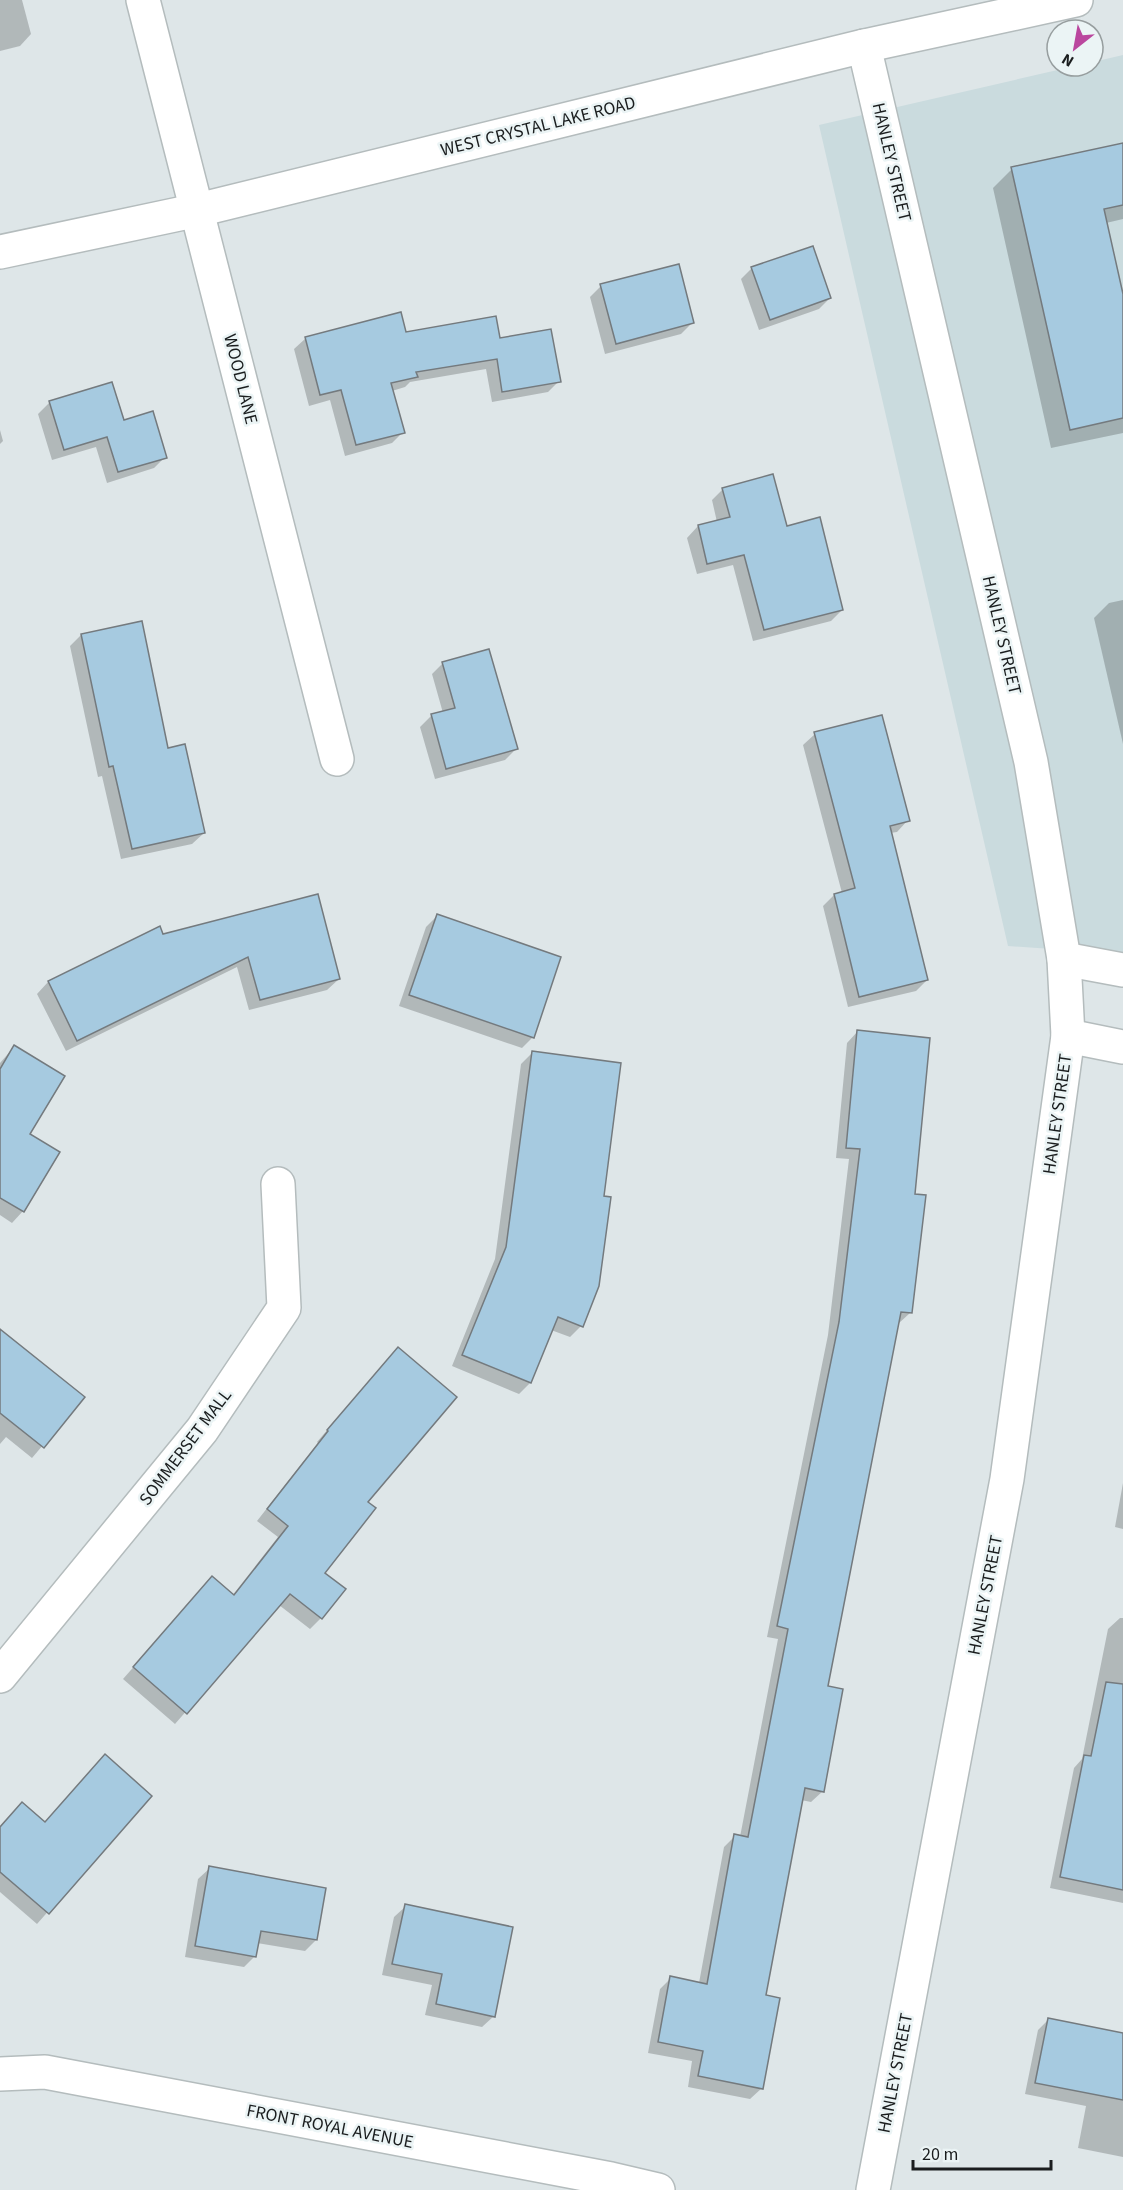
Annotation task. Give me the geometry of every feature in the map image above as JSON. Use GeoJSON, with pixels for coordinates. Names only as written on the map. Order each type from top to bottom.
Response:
{"type":"FeatureCollection","features":[{"type":"Feature","properties":{"kind":"street","name":"WOOD LANE"},"geometry":{"type":"LineString","coordinates":[[143,0],[337,759]]}},
{"type":"Feature","properties":{"kind":"street","name":"WEST CRYSTAL LAKE ROAD"},"geometry":{"type":"LineString","coordinates":[[0,252],[198,210],[864,46],[1077,0]]}},
{"type":"Feature","properties":{"kind":"street","name":"HANLEY STREET"},"geometry":{"type":"LineString","coordinates":[[864,46],[1031,762],[1064,959],[1068,1036],[1007,1479],[873,2190]]}},
{"type":"Feature","properties":{"kind":"street"},"geometry":{"type":"LineString","coordinates":[[1064,959],[1123,970]]}},
{"type":"Feature","properties":{"kind":"street"},"geometry":{"type":"LineString","coordinates":[[1068,1036],[1123,1047]]}},
{"type":"Feature","properties":{"kind":"street","name":"SOMMERSET MALL"},"geometry":{"type":"LineString","coordinates":[[0,1676],[202,1430],[284,1308],[278,1184]]}},
{"type":"Feature","properties":{"kind":"street","name":"FRONT ROYAL AVENUE"},"geometry":{"type":"LineString","coordinates":[[0,2074],[45,2072],[610,2184],[658,2190]]}},
{"type":"Feature","properties":{"kind":"shaded area"},"geometry":{"type":"Polygon","coordinates":[[[1123,55],[1123,954],[1008,946],[819,125],[1045,73],[1045,78],[1105,78],[1105,59],[1123,55]]]}},
{"type":"Feature","properties":{"kind":"building"},"geometry":{"type":"Polygon","coordinates":[[[1123,143],[1123,205],[1104,209],[1123,294],[1123,418],[1070,430],[1011,167],[1123,143]]]}},
{"type":"Feature","properties":{"kind":"building"},"geometry":{"type":"Polygon","coordinates":[[[813,246],[831,298],[770,320],[751,267],[813,246]]]}},
{"type":"Feature","properties":{"kind":"building"},"geometry":{"type":"Polygon","coordinates":[[[679,264],[694,323],[616,344],[600,284],[679,264]]]}},
{"type":"Feature","properties":{"kind":"building"},"geometry":{"type":"Polygon","coordinates":[[[401,312],[406,332],[496,316],[500,338],[551,329],[561,382],[502,392],[497,359],[416,372],[418,377],[391,383],[405,433],[356,445],[341,390],[320,395],[305,337],[401,312]]]}},
{"type":"Feature","properties":{"kind":"building"},"geometry":{"type":"Polygon","coordinates":[[[112,382],[124,420],[153,411],[167,458],[118,472],[107,437],[64,450],[49,401],[112,382]]]}},
{"type":"Feature","properties":{"kind":"building"},"geometry":{"type":"Polygon","coordinates":[[[773,474],[787,526],[820,517],[843,610],[764,630],[744,555],[707,564],[698,525],[730,517],[722,488],[773,474]]]}},
{"type":"Feature","properties":{"kind":"building"},"geometry":{"type":"Polygon","coordinates":[[[142,621],[168,748],[185,744],[205,833],[132,849],[113,766],[109,767],[81,634],[142,621]]]}},
{"type":"Feature","properties":{"kind":"building"},"geometry":{"type":"Polygon","coordinates":[[[489,649],[518,749],[446,769],[431,714],[455,708],[442,662],[489,649]]]}},
{"type":"Feature","properties":{"kind":"building"},"geometry":{"type":"Polygon","coordinates":[[[882,715],[910,821],[890,826],[928,980],[859,997],[834,894],[855,888],[814,732],[882,715]]]}},
{"type":"Feature","properties":{"kind":"building"},"geometry":{"type":"Polygon","coordinates":[[[318,894],[340,979],[260,1000],[248,957],[77,1041],[48,981],[160,926],[163,934],[318,894]]]}},
{"type":"Feature","properties":{"kind":"building"},"geometry":{"type":"Polygon","coordinates":[[[437,914],[561,957],[534,1038],[409,995],[437,914]]]}},
{"type":"Feature","properties":{"kind":"building"},"geometry":{"type":"Polygon","coordinates":[[[857,1030],[930,1038],[915,1194],[926,1195],[912,1313],[901,1312],[828,1686],[843,1689],[824,1792],[805,1788],[766,1995],[780,1998],[763,2089],[698,2076],[703,2051],[658,2042],[670,1976],[707,1984],[734,1834],[748,1837],[788,1629],[777,1626],[839,1322],[860,1149],[846,1148],[857,1030]]]}},
{"type":"Feature","properties":{"kind":"building"},"geometry":{"type":"Polygon","coordinates":[[[14,1045],[65,1076],[30,1134],[60,1152],[24,1212],[0,1198],[0,1069],[14,1045]]]}},
{"type":"Feature","properties":{"kind":"building"},"geometry":{"type":"Polygon","coordinates":[[[532,1051],[621,1063],[604,1196],[611,1197],[599,1286],[583,1327],[558,1317],[531,1383],[462,1355],[506,1247],[532,1051]]]}},
{"type":"Feature","properties":{"kind":"building"},"geometry":{"type":"Polygon","coordinates":[[[0,1329],[85,1397],[44,1448],[0,1413],[0,1329]]]}},
{"type":"Feature","properties":{"kind":"building"},"geometry":{"type":"Polygon","coordinates":[[[398,1347],[457,1397],[368,1502],[376,1508],[325,1573],[346,1589],[322,1619],[290,1594],[187,1714],[133,1667],[212,1576],[234,1595],[288,1526],[267,1509],[327,1430],[398,1347]]]}},
{"type":"Feature","properties":{"kind":"building"},"geometry":{"type":"Polygon","coordinates":[[[1106,1682],[1123,1684],[1123,1890],[1060,1877],[1084,1755],[1091,1756],[1106,1682]]]}},
{"type":"Feature","properties":{"kind":"building"},"geometry":{"type":"Polygon","coordinates":[[[105,1754],[152,1796],[49,1914],[0,1872],[0,1827],[22,1802],[45,1822],[105,1754]]]}},
{"type":"Feature","properties":{"kind":"building"},"geometry":{"type":"Polygon","coordinates":[[[209,1866],[326,1888],[317,1940],[261,1931],[256,1957],[195,1946],[209,1866]]]}},
{"type":"Feature","properties":{"kind":"building"},"geometry":{"type":"Polygon","coordinates":[[[405,1904],[513,1927],[495,2017],[436,2004],[442,1974],[392,1964],[405,1904]]]}},
{"type":"Feature","properties":{"kind":"building"},"geometry":{"type":"Polygon","coordinates":[[[1048,2018],[1123,2033],[1123,2100],[1035,2083],[1048,2018]]]}}]}
